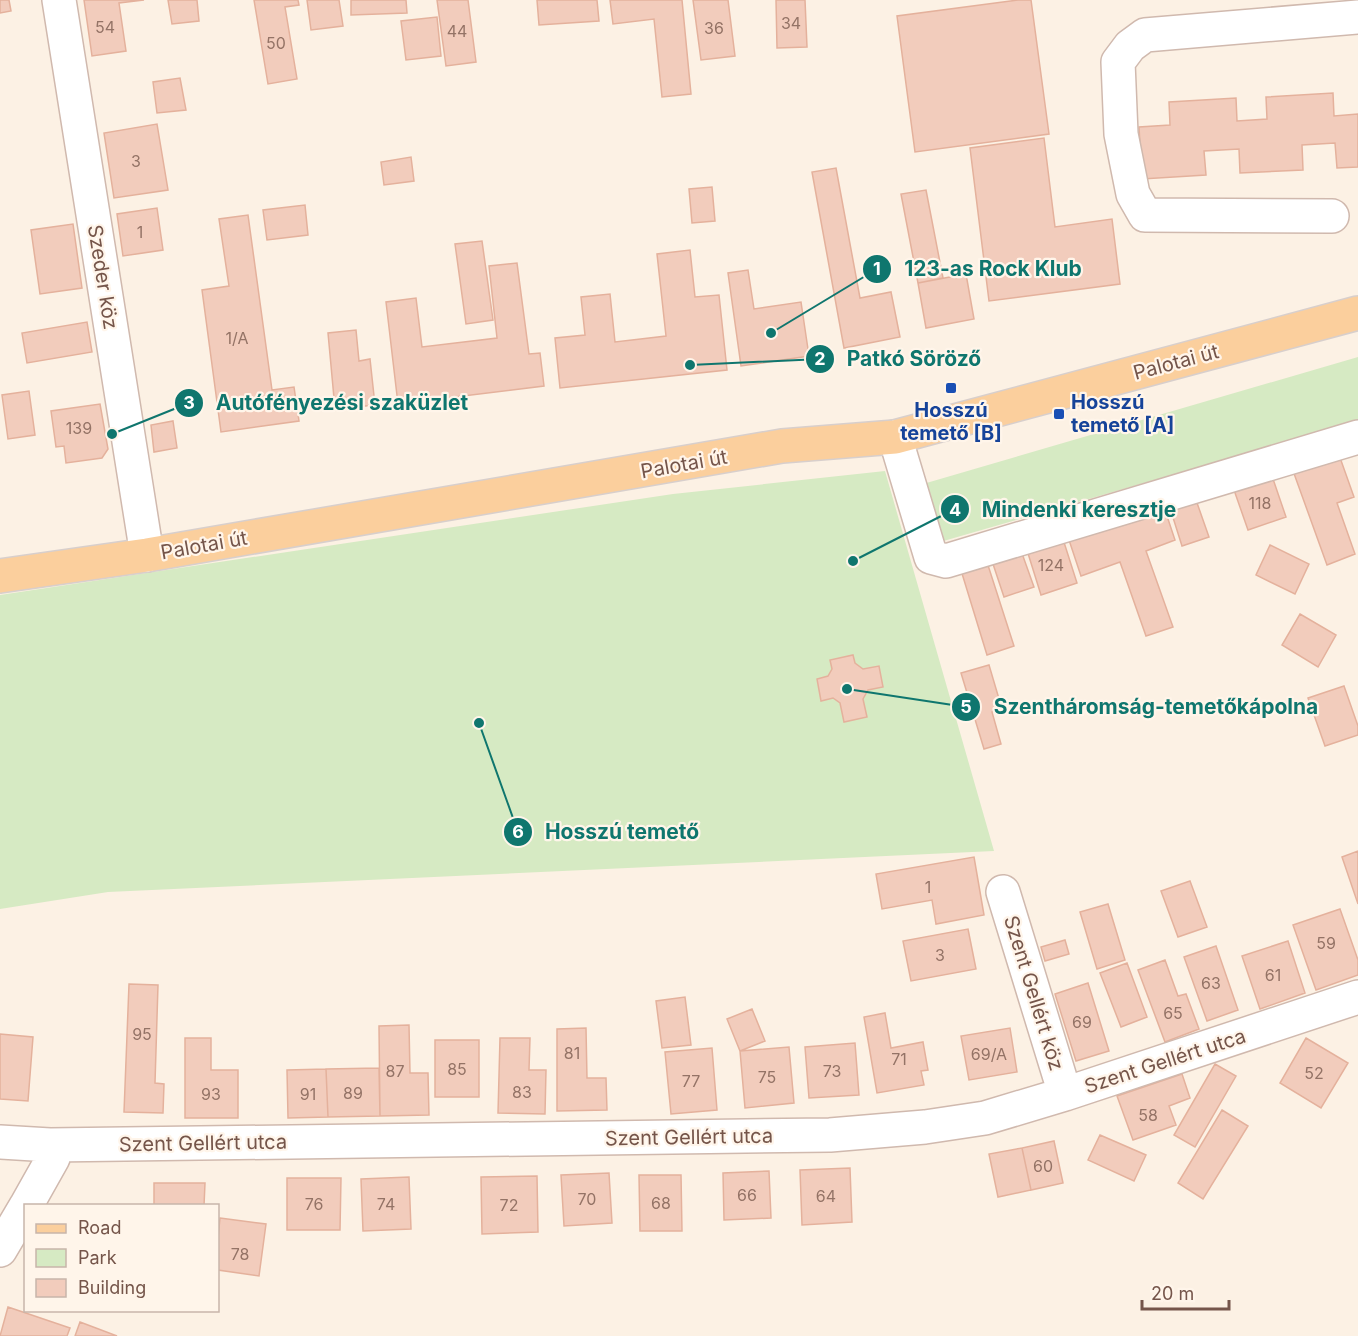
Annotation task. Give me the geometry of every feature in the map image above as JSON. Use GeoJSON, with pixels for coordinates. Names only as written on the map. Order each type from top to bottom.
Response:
{"type":"FeatureCollection","features":[{"type":"Feature","properties":{"kind":"main road","name":"Palotai út"},"geometry":{"type":"LineString","coordinates":[[0,576],[147,555],[782,446],[895,436],[1358,313]]}},
{"type":"Feature","properties":{"kind":"street","name":"Szeder köz"},"geometry":{"type":"LineString","coordinates":[[59,0],[147,555]]}},
{"type":"Feature","properties":{"kind":"street"},"geometry":{"type":"LineString","coordinates":[[1332,216],[1145,215],[1133,194],[1121,134],[1118,62],[1130,46],[1145,35],[1341,12]]}},
{"type":"Feature","properties":{"kind":"street"},"geometry":{"type":"LineString","coordinates":[[895,436],[931,557],[946,561],[1358,437]]}},
{"type":"Feature","properties":{"kind":"street","name":"Szent Gellért köz"},"geometry":{"type":"LineString","coordinates":[[1003,892],[1065,1094]]}},
{"type":"Feature","properties":{"kind":"street","name":"Szent Gellért utca"},"geometry":{"type":"LineString","coordinates":[[0,1142],[50,1145],[830,1135],[925,1127],[985,1118],[1065,1094],[1358,997]]}},
{"type":"Feature","properties":{"kind":"street"},"geometry":{"type":"LineString","coordinates":[[27,1204],[53,1158],[50,1145]]}},
{"type":"Feature","properties":{"kind":"street"},"geometry":{"type":"LineString","coordinates":[[0,1250],[24,1209]]}},
{"type":"Feature","properties":{"kind":"green space"},"geometry":{"type":"Polygon","coordinates":[[[1358,357],[1358,421],[940,542],[923,484],[1358,357]]]}},
{"type":"Feature","properties":{"kind":"green space"},"geometry":{"type":"Polygon","coordinates":[[[885,471],[994,851],[108,892],[0,909],[0,595],[673,494],[885,471]]]}},
{"type":"Feature","properties":{"kind":"building"},"geometry":{"type":"Polygon","coordinates":[[[0,0],[9,0],[11,11],[0,13],[0,0]]]}},
{"type":"Feature","properties":{"kind":"building"},"geometry":{"type":"Polygon","coordinates":[[[84,0],[144,0],[119,3],[126,51],[92,56],[84,0]]]}},
{"type":"Feature","properties":{"kind":"building"},"geometry":{"type":"Polygon","coordinates":[[[168,0],[197,0],[199,21],[172,24],[168,0]]]}},
{"type":"Feature","properties":{"kind":"building"},"geometry":{"type":"Polygon","coordinates":[[[254,0],[298,0],[299,5],[285,7],[297,79],[268,84],[254,0]]]}},
{"type":"Feature","properties":{"kind":"building"},"geometry":{"type":"Polygon","coordinates":[[[307,0],[339,0],[343,26],[311,30],[307,0]]]}},
{"type":"Feature","properties":{"kind":"building"},"geometry":{"type":"Polygon","coordinates":[[[351,0],[406,0],[407,13],[351,15],[351,0]]]}},
{"type":"Feature","properties":{"kind":"building"},"geometry":{"type":"Polygon","coordinates":[[[437,0],[468,0],[476,62],[446,66],[437,0]]]}},
{"type":"Feature","properties":{"kind":"building"},"geometry":{"type":"Polygon","coordinates":[[[537,0],[597,0],[599,21],[539,25],[537,0]]]}},
{"type":"Feature","properties":{"kind":"building"},"geometry":{"type":"Polygon","coordinates":[[[610,0],[682,0],[691,94],[662,97],[654,19],[613,24],[610,0]]]}},
{"type":"Feature","properties":{"kind":"building"},"geometry":{"type":"Polygon","coordinates":[[[693,0],[728,0],[735,56],[701,60],[693,0]]]}},
{"type":"Feature","properties":{"kind":"building"},"geometry":{"type":"Polygon","coordinates":[[[776,0],[805,0],[807,47],[777,48],[776,0]]]}},
{"type":"Feature","properties":{"kind":"building"},"geometry":{"type":"Polygon","coordinates":[[[1031,0],[1049,134],[915,152],[897,16],[1031,0]]]}},
{"type":"Feature","properties":{"kind":"building"},"geometry":{"type":"Polygon","coordinates":[[[437,17],[441,56],[406,60],[401,21],[437,17]]]}},
{"type":"Feature","properties":{"kind":"building"},"geometry":{"type":"Polygon","coordinates":[[[180,78],[186,110],[157,113],[153,82],[180,78]]]}},
{"type":"Feature","properties":{"kind":"building"},"geometry":{"type":"Polygon","coordinates":[[[1333,93],[1334,116],[1358,114],[1358,167],[1337,168],[1335,143],[1302,145],[1303,170],[1240,173],[1239,149],[1204,151],[1206,175],[1142,179],[1139,127],[1170,125],[1169,102],[1236,98],[1237,121],[1267,119],[1266,97],[1333,93]]]}},
{"type":"Feature","properties":{"kind":"building"},"geometry":{"type":"Polygon","coordinates":[[[157,124],[168,190],[114,198],[104,133],[157,124]]]}},
{"type":"Feature","properties":{"kind":"building"},"geometry":{"type":"Polygon","coordinates":[[[1044,138],[1055,227],[1112,219],[1120,284],[989,301],[970,148],[1044,138]]]}},
{"type":"Feature","properties":{"kind":"building"},"geometry":{"type":"Polygon","coordinates":[[[411,157],[414,181],[384,185],[381,162],[411,157]]]}},
{"type":"Feature","properties":{"kind":"building"},"geometry":{"type":"Polygon","coordinates":[[[836,168],[860,298],[891,292],[900,337],[844,348],[812,172],[836,168]]]}},
{"type":"Feature","properties":{"kind":"building"},"geometry":{"type":"Polygon","coordinates":[[[712,187],[715,221],[692,223],[689,189],[712,187]]]}},
{"type":"Feature","properties":{"kind":"building"},"geometry":{"type":"Polygon","coordinates":[[[926,190],[943,278],[918,283],[901,194],[926,190]]]}},
{"type":"Feature","properties":{"kind":"building"},"geometry":{"type":"Polygon","coordinates":[[[305,205],[308,235],[267,240],[263,210],[305,205]]]}},
{"type":"Feature","properties":{"kind":"building"},"geometry":{"type":"Polygon","coordinates":[[[157,208],[163,250],[123,256],[117,214],[157,208]]]}},
{"type":"Feature","properties":{"kind":"building"},"geometry":{"type":"Polygon","coordinates":[[[248,215],[272,390],[294,387],[299,421],[221,432],[202,290],[229,286],[219,219],[248,215]]]}},
{"type":"Feature","properties":{"kind":"building"},"geometry":{"type":"Polygon","coordinates":[[[73,224],[82,288],[40,294],[31,230],[73,224]]]}},
{"type":"Feature","properties":{"kind":"building"},"geometry":{"type":"Polygon","coordinates":[[[482,241],[493,320],[466,324],[455,244],[482,241]]]}},
{"type":"Feature","properties":{"kind":"building"},"geometry":{"type":"Polygon","coordinates":[[[690,250],[695,297],[719,295],[727,370],[560,388],[555,338],[585,335],[581,297],[610,294],[615,342],[666,336],[657,254],[690,250]]]}},
{"type":"Feature","properties":{"kind":"building"},"geometry":{"type":"Polygon","coordinates":[[[517,263],[529,354],[540,353],[544,386],[398,404],[386,302],[416,298],[422,347],[497,338],[489,266],[517,263]]]}},
{"type":"Feature","properties":{"kind":"building"},"geometry":{"type":"Polygon","coordinates":[[[748,270],[754,309],[801,302],[809,356],[741,366],[728,273],[748,270]]]}},
{"type":"Feature","properties":{"kind":"building"},"geometry":{"type":"Polygon","coordinates":[[[966,274],[974,319],[926,328],[918,283],[966,274]]]}},
{"type":"Feature","properties":{"kind":"building"},"geometry":{"type":"Polygon","coordinates":[[[87,322],[92,352],[27,363],[22,333],[87,322]]]}},
{"type":"Feature","properties":{"kind":"building"},"geometry":{"type":"Polygon","coordinates":[[[356,330],[359,361],[370,359],[375,405],[335,409],[328,333],[356,330]]]}},
{"type":"Feature","properties":{"kind":"building"},"geometry":{"type":"Polygon","coordinates":[[[29,391],[35,435],[8,439],[2,395],[29,391]]]}},
{"type":"Feature","properties":{"kind":"building"},"geometry":{"type":"Polygon","coordinates":[[[100,404],[108,449],[102,458],[66,463],[64,446],[56,447],[51,411],[100,404]]]}},
{"type":"Feature","properties":{"kind":"building"},"geometry":{"type":"Polygon","coordinates":[[[173,421],[177,448],[154,452],[151,425],[173,421]]]}},
{"type":"Feature","properties":{"kind":"building"},"geometry":{"type":"Polygon","coordinates":[[[1338,452],[1354,497],[1337,503],[1355,554],[1327,565],[1292,468],[1338,452]]]}},
{"type":"Feature","properties":{"kind":"building"},"geometry":{"type":"Polygon","coordinates":[[[1272,476],[1286,517],[1248,530],[1234,490],[1272,476]]]}},
{"type":"Feature","properties":{"kind":"building"},"geometry":{"type":"Polygon","coordinates":[[[1196,500],[1209,537],[1182,546],[1170,508],[1196,500]]]}},
{"type":"Feature","properties":{"kind":"building"},"geometry":{"type":"Polygon","coordinates":[[[1163,504],[1175,540],[1146,551],[1173,627],[1146,636],[1120,562],[1081,576],[1068,537],[1163,504]]]}},
{"type":"Feature","properties":{"kind":"building"},"geometry":{"type":"Polygon","coordinates":[[[1062,536],[1077,583],[1041,595],[1026,547],[1062,536]]]}},
{"type":"Feature","properties":{"kind":"building"},"geometry":{"type":"Polygon","coordinates":[[[1019,545],[1034,587],[1004,597],[990,555],[1019,545]]]}},
{"type":"Feature","properties":{"kind":"building"},"geometry":{"type":"Polygon","coordinates":[[[1270,545],[1309,564],[1295,594],[1256,575],[1270,545]]]}},
{"type":"Feature","properties":{"kind":"building"},"geometry":{"type":"Polygon","coordinates":[[[986,559],[1014,646],[987,655],[960,567],[986,559]]]}},
{"type":"Feature","properties":{"kind":"building"},"geometry":{"type":"Polygon","coordinates":[[[1300,614],[1336,635],[1318,667],[1282,645],[1300,614]]]}},
{"type":"Feature","properties":{"kind":"building"},"geometry":{"type":"Polygon","coordinates":[[[853,655],[855,663],[863,669],[879,666],[883,687],[868,690],[863,699],[867,717],[844,722],[840,703],[833,698],[821,701],[817,679],[828,676],[832,669],[830,660],[853,655]]]}},
{"type":"Feature","properties":{"kind":"building"},"geometry":{"type":"Polygon","coordinates":[[[989,665],[1002,709],[992,712],[1001,744],[984,749],[961,673],[989,665]]]}},
{"type":"Feature","properties":{"kind":"building"},"geometry":{"type":"Polygon","coordinates":[[[1344,686],[1358,726],[1358,735],[1325,746],[1308,698],[1344,686]]]}},
{"type":"Feature","properties":{"kind":"building"},"geometry":{"type":"Polygon","coordinates":[[[1358,851],[1358,904],[1342,857],[1358,851]]]}},
{"type":"Feature","properties":{"kind":"building"},"geometry":{"type":"Polygon","coordinates":[[[974,857],[984,915],[936,924],[932,900],[882,909],[876,874],[974,857]]]}},
{"type":"Feature","properties":{"kind":"building"},"geometry":{"type":"Polygon","coordinates":[[[1190,881],[1207,927],[1178,937],[1161,891],[1190,881]]]}},
{"type":"Feature","properties":{"kind":"building"},"geometry":{"type":"Polygon","coordinates":[[[1108,904],[1125,960],[1097,969],[1080,912],[1108,904]]]}},
{"type":"Feature","properties":{"kind":"building"},"geometry":{"type":"Polygon","coordinates":[[[1340,909],[1358,960],[1358,975],[1316,990],[1293,925],[1340,909]]]}},
{"type":"Feature","properties":{"kind":"building"},"geometry":{"type":"Polygon","coordinates":[[[968,929],[976,969],[911,981],[903,941],[968,929]]]}},
{"type":"Feature","properties":{"kind":"building"},"geometry":{"type":"Polygon","coordinates":[[[1065,940],[1069,954],[1045,961],[1041,947],[1065,940]]]}},
{"type":"Feature","properties":{"kind":"building"},"geometry":{"type":"Polygon","coordinates":[[[1288,941],[1305,993],[1260,1009],[1242,956],[1288,941]]]}},
{"type":"Feature","properties":{"kind":"building"},"geometry":{"type":"Polygon","coordinates":[[[1216,946],[1238,1010],[1207,1021],[1184,957],[1216,946]]]}},
{"type":"Feature","properties":{"kind":"building"},"geometry":{"type":"Polygon","coordinates":[[[1165,960],[1178,996],[1186,994],[1199,1029],[1165,1042],[1138,970],[1165,960]]]}},
{"type":"Feature","properties":{"kind":"building"},"geometry":{"type":"Polygon","coordinates":[[[1127,963],[1147,1017],[1121,1027],[1100,973],[1127,963]]]}},
{"type":"Feature","properties":{"kind":"building"},"geometry":{"type":"Polygon","coordinates":[[[1088,983],[1109,1051],[1076,1061],[1055,994],[1088,983]]]}},
{"type":"Feature","properties":{"kind":"building"},"geometry":{"type":"Polygon","coordinates":[[[129,984],[158,985],[155,1083],[164,1084],[163,1113],[124,1112],[129,984]]]}},
{"type":"Feature","properties":{"kind":"building"},"geometry":{"type":"Polygon","coordinates":[[[685,997],[691,1045],[662,1048],[656,1001],[685,997]]]}},
{"type":"Feature","properties":{"kind":"building"},"geometry":{"type":"Polygon","coordinates":[[[752,1009],[765,1041],[740,1051],[727,1019],[752,1009]]]}},
{"type":"Feature","properties":{"kind":"building"},"geometry":{"type":"Polygon","coordinates":[[[885,1013],[891,1048],[923,1042],[928,1070],[921,1071],[924,1085],[877,1093],[864,1017],[885,1013]]]}},
{"type":"Feature","properties":{"kind":"building"},"geometry":{"type":"Polygon","coordinates":[[[409,1025],[410,1073],[428,1073],[429,1115],[380,1116],[379,1026],[409,1025]]]}},
{"type":"Feature","properties":{"kind":"building"},"geometry":{"type":"Polygon","coordinates":[[[586,1028],[587,1078],[606,1078],[607,1110],[557,1111],[557,1029],[586,1028]]]}},
{"type":"Feature","properties":{"kind":"building"},"geometry":{"type":"Polygon","coordinates":[[[1010,1028],[1017,1072],[969,1080],[961,1036],[1010,1028]]]}},
{"type":"Feature","properties":{"kind":"building"},"geometry":{"type":"Polygon","coordinates":[[[0,1034],[33,1037],[28,1101],[0,1099],[0,1034]]]}},
{"type":"Feature","properties":{"kind":"building"},"geometry":{"type":"Polygon","coordinates":[[[185,1038],[211,1038],[211,1070],[238,1070],[238,1118],[185,1118],[185,1038]]]}},
{"type":"Feature","properties":{"kind":"building"},"geometry":{"type":"Polygon","coordinates":[[[500,1038],[530,1038],[529,1070],[546,1070],[545,1114],[498,1113],[500,1038]]]}},
{"type":"Feature","properties":{"kind":"building"},"geometry":{"type":"Polygon","coordinates":[[[1306,1038],[1348,1063],[1321,1108],[1280,1083],[1306,1038]]]}},
{"type":"Feature","properties":{"kind":"building"},"geometry":{"type":"Polygon","coordinates":[[[435,1040],[479,1040],[479,1097],[435,1097],[435,1040]]]}},
{"type":"Feature","properties":{"kind":"building"},"geometry":{"type":"Polygon","coordinates":[[[855,1043],[859,1095],[809,1098],[805,1047],[855,1043]]]}},
{"type":"Feature","properties":{"kind":"building"},"geometry":{"type":"Polygon","coordinates":[[[789,1047],[794,1103],[745,1108],[740,1051],[789,1047]]]}},
{"type":"Feature","properties":{"kind":"building"},"geometry":{"type":"Polygon","coordinates":[[[712,1048],[717,1110],[671,1114],[665,1052],[712,1048]]]}},
{"type":"Feature","properties":{"kind":"building"},"geometry":{"type":"Polygon","coordinates":[[[1215,1064],[1236,1076],[1195,1147],[1174,1135],[1215,1064]]]}},
{"type":"Feature","properties":{"kind":"building"},"geometry":{"type":"Polygon","coordinates":[[[379,1068],[380,1116],[328,1117],[326,1069],[379,1068]]]}},
{"type":"Feature","properties":{"kind":"building"},"geometry":{"type":"Polygon","coordinates":[[[326,1069],[328,1117],[288,1118],[287,1070],[326,1069]]]}},
{"type":"Feature","properties":{"kind":"building"},"geometry":{"type":"Polygon","coordinates":[[[1182,1074],[1190,1098],[1169,1106],[1176,1125],[1133,1140],[1117,1096],[1182,1074]]]}},
{"type":"Feature","properties":{"kind":"building"},"geometry":{"type":"Polygon","coordinates":[[[1222,1110],[1248,1126],[1203,1199],[1178,1183],[1222,1110]]]}},
{"type":"Feature","properties":{"kind":"building"},"geometry":{"type":"Polygon","coordinates":[[[1100,1135],[1146,1155],[1134,1181],[1088,1160],[1100,1135]]]}},
{"type":"Feature","properties":{"kind":"building"},"geometry":{"type":"Polygon","coordinates":[[[1054,1141],[1063,1183],[1031,1190],[1022,1148],[1054,1141]]]}},
{"type":"Feature","properties":{"kind":"building"},"geometry":{"type":"Polygon","coordinates":[[[1022,1148],[1031,1190],[998,1197],[989,1154],[1022,1148]]]}},
{"type":"Feature","properties":{"kind":"building"},"geometry":{"type":"Polygon","coordinates":[[[850,1168],[852,1222],[802,1225],[800,1170],[850,1168]]]}},
{"type":"Feature","properties":{"kind":"building"},"geometry":{"type":"Polygon","coordinates":[[[769,1171],[771,1218],[724,1220],[723,1173],[769,1171]]]}},
{"type":"Feature","properties":{"kind":"building"},"geometry":{"type":"Polygon","coordinates":[[[609,1173],[612,1223],[564,1226],[561,1175],[609,1173]]]}},
{"type":"Feature","properties":{"kind":"building"},"geometry":{"type":"Polygon","coordinates":[[[639,1175],[681,1175],[682,1231],[640,1231],[639,1175]]]}},
{"type":"Feature","properties":{"kind":"building"},"geometry":{"type":"Polygon","coordinates":[[[537,1176],[538,1232],[482,1234],[481,1177],[537,1176]]]}},
{"type":"Feature","properties":{"kind":"building"},"geometry":{"type":"Polygon","coordinates":[[[409,1177],[411,1229],[363,1231],[361,1179],[409,1177]]]}},
{"type":"Feature","properties":{"kind":"building"},"geometry":{"type":"Polygon","coordinates":[[[287,1178],[341,1178],[340,1230],[287,1230],[287,1178]]]}},
{"type":"Feature","properties":{"kind":"building"},"geometry":{"type":"Polygon","coordinates":[[[154,1183],[205,1183],[204,1204],[154,1204],[154,1183]]]}},
{"type":"Feature","properties":{"kind":"building"},"geometry":{"type":"Polygon","coordinates":[[[220,1218],[266,1224],[259,1276],[219,1270],[220,1218]]]}},
{"type":"Feature","properties":{"kind":"building"},"geometry":{"type":"Polygon","coordinates":[[[8,1307],[70,1328],[67,1336],[0,1336],[8,1307]]]}},
{"type":"Feature","properties":{"kind":"building"},"geometry":{"type":"Polygon","coordinates":[[[80,1322],[117,1336],[75,1336],[80,1322]]]}},
{"type":"Feature","properties":{"kind":"place","name":"123-as Rock Klub"},"geometry":{"type":"Point","coordinates":[771,333]}},
{"type":"Feature","properties":{"kind":"place","name":"Patkó Söröző"},"geometry":{"type":"Point","coordinates":[690,365]}},
{"type":"Feature","properties":{"kind":"place","name":"Hosszú temető [B]"},"geometry":{"type":"Point","coordinates":[951,388]}},
{"type":"Feature","properties":{"kind":"place","name":"Hosszú temető [A]"},"geometry":{"type":"Point","coordinates":[1059,414]}},
{"type":"Feature","properties":{"kind":"place","name":"Autófényezési szaküzlet"},"geometry":{"type":"Point","coordinates":[112,434]}},
{"type":"Feature","properties":{"kind":"place","name":"Mindenki keresztje"},"geometry":{"type":"Point","coordinates":[853,561]}},
{"type":"Feature","properties":{"kind":"place","name":"Szentháromság-temetőkápolna"},"geometry":{"type":"Point","coordinates":[847,689]}},
{"type":"Feature","properties":{"kind":"place","name":"Hosszú temető"},"geometry":{"type":"Point","coordinates":[479,723]}}]}
